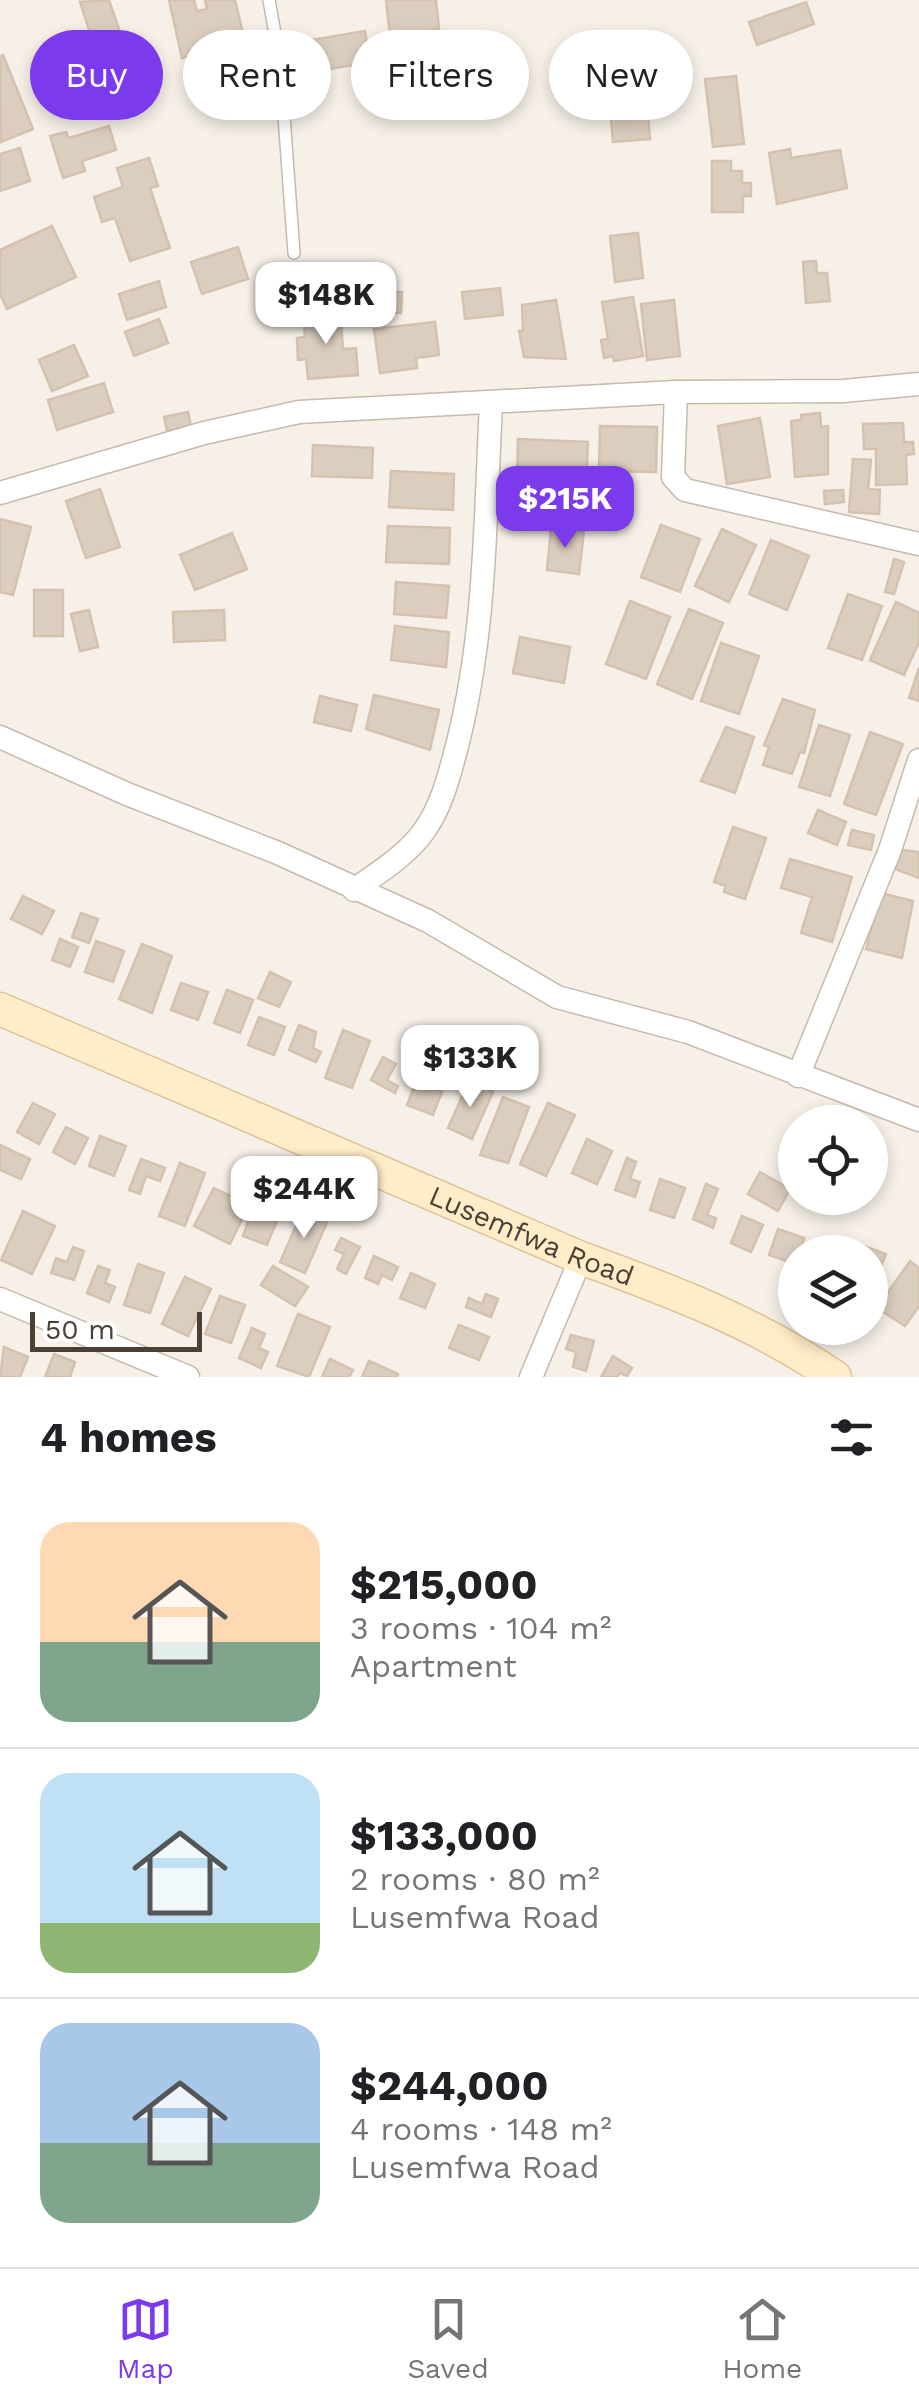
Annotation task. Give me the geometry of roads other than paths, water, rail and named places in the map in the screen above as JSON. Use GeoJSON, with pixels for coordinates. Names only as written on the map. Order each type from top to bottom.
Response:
{"type":"FeatureCollection","features":[{"type":"Feature","properties":{"kind":"street"},"geometry":{"type":"LineString","coordinates":[[0,493],[204,433],[298,412],[676,392],[843,391],[919,384]]}},
{"type":"Feature","properties":{"kind":"street"},"geometry":{"type":"LineString","coordinates":[[676,392],[673,477],[685,490],[919,544]]}},
{"type":"Feature","properties":{"kind":"street"},"geometry":{"type":"LineString","coordinates":[[354,890],[398,858],[422,834],[442,798],[450,771],[472,686],[483,605],[491,404]]}},
{"type":"Feature","properties":{"kind":"street"},"geometry":{"type":"LineString","coordinates":[[0,737],[128,794],[278,852],[428,921],[557,996],[688,1032],[919,1120]]}},
{"type":"Feature","properties":{"kind":"street"},"geometry":{"type":"LineString","coordinates":[[798,1076],[890,850],[919,760]]}},
{"type":"Feature","properties":{"kind":"street","name":"Lusemfwa Road"},"geometry":{"type":"LineString","coordinates":[[0,1009],[580,1258],[668,1290],[771,1337],[834,1377]]}},
{"type":"Feature","properties":{"kind":"street"},"geometry":{"type":"LineString","coordinates":[[531,1377],[580,1258]]}},
{"type":"Feature","properties":{"kind":"street"},"geometry":{"type":"LineString","coordinates":[[0,1300],[173,1375]]}},
{"type":"Feature","properties":{"kind":"lane"},"geometry":{"type":"LineString","coordinates":[[269,0],[280,61],[294,253]]}}]}
